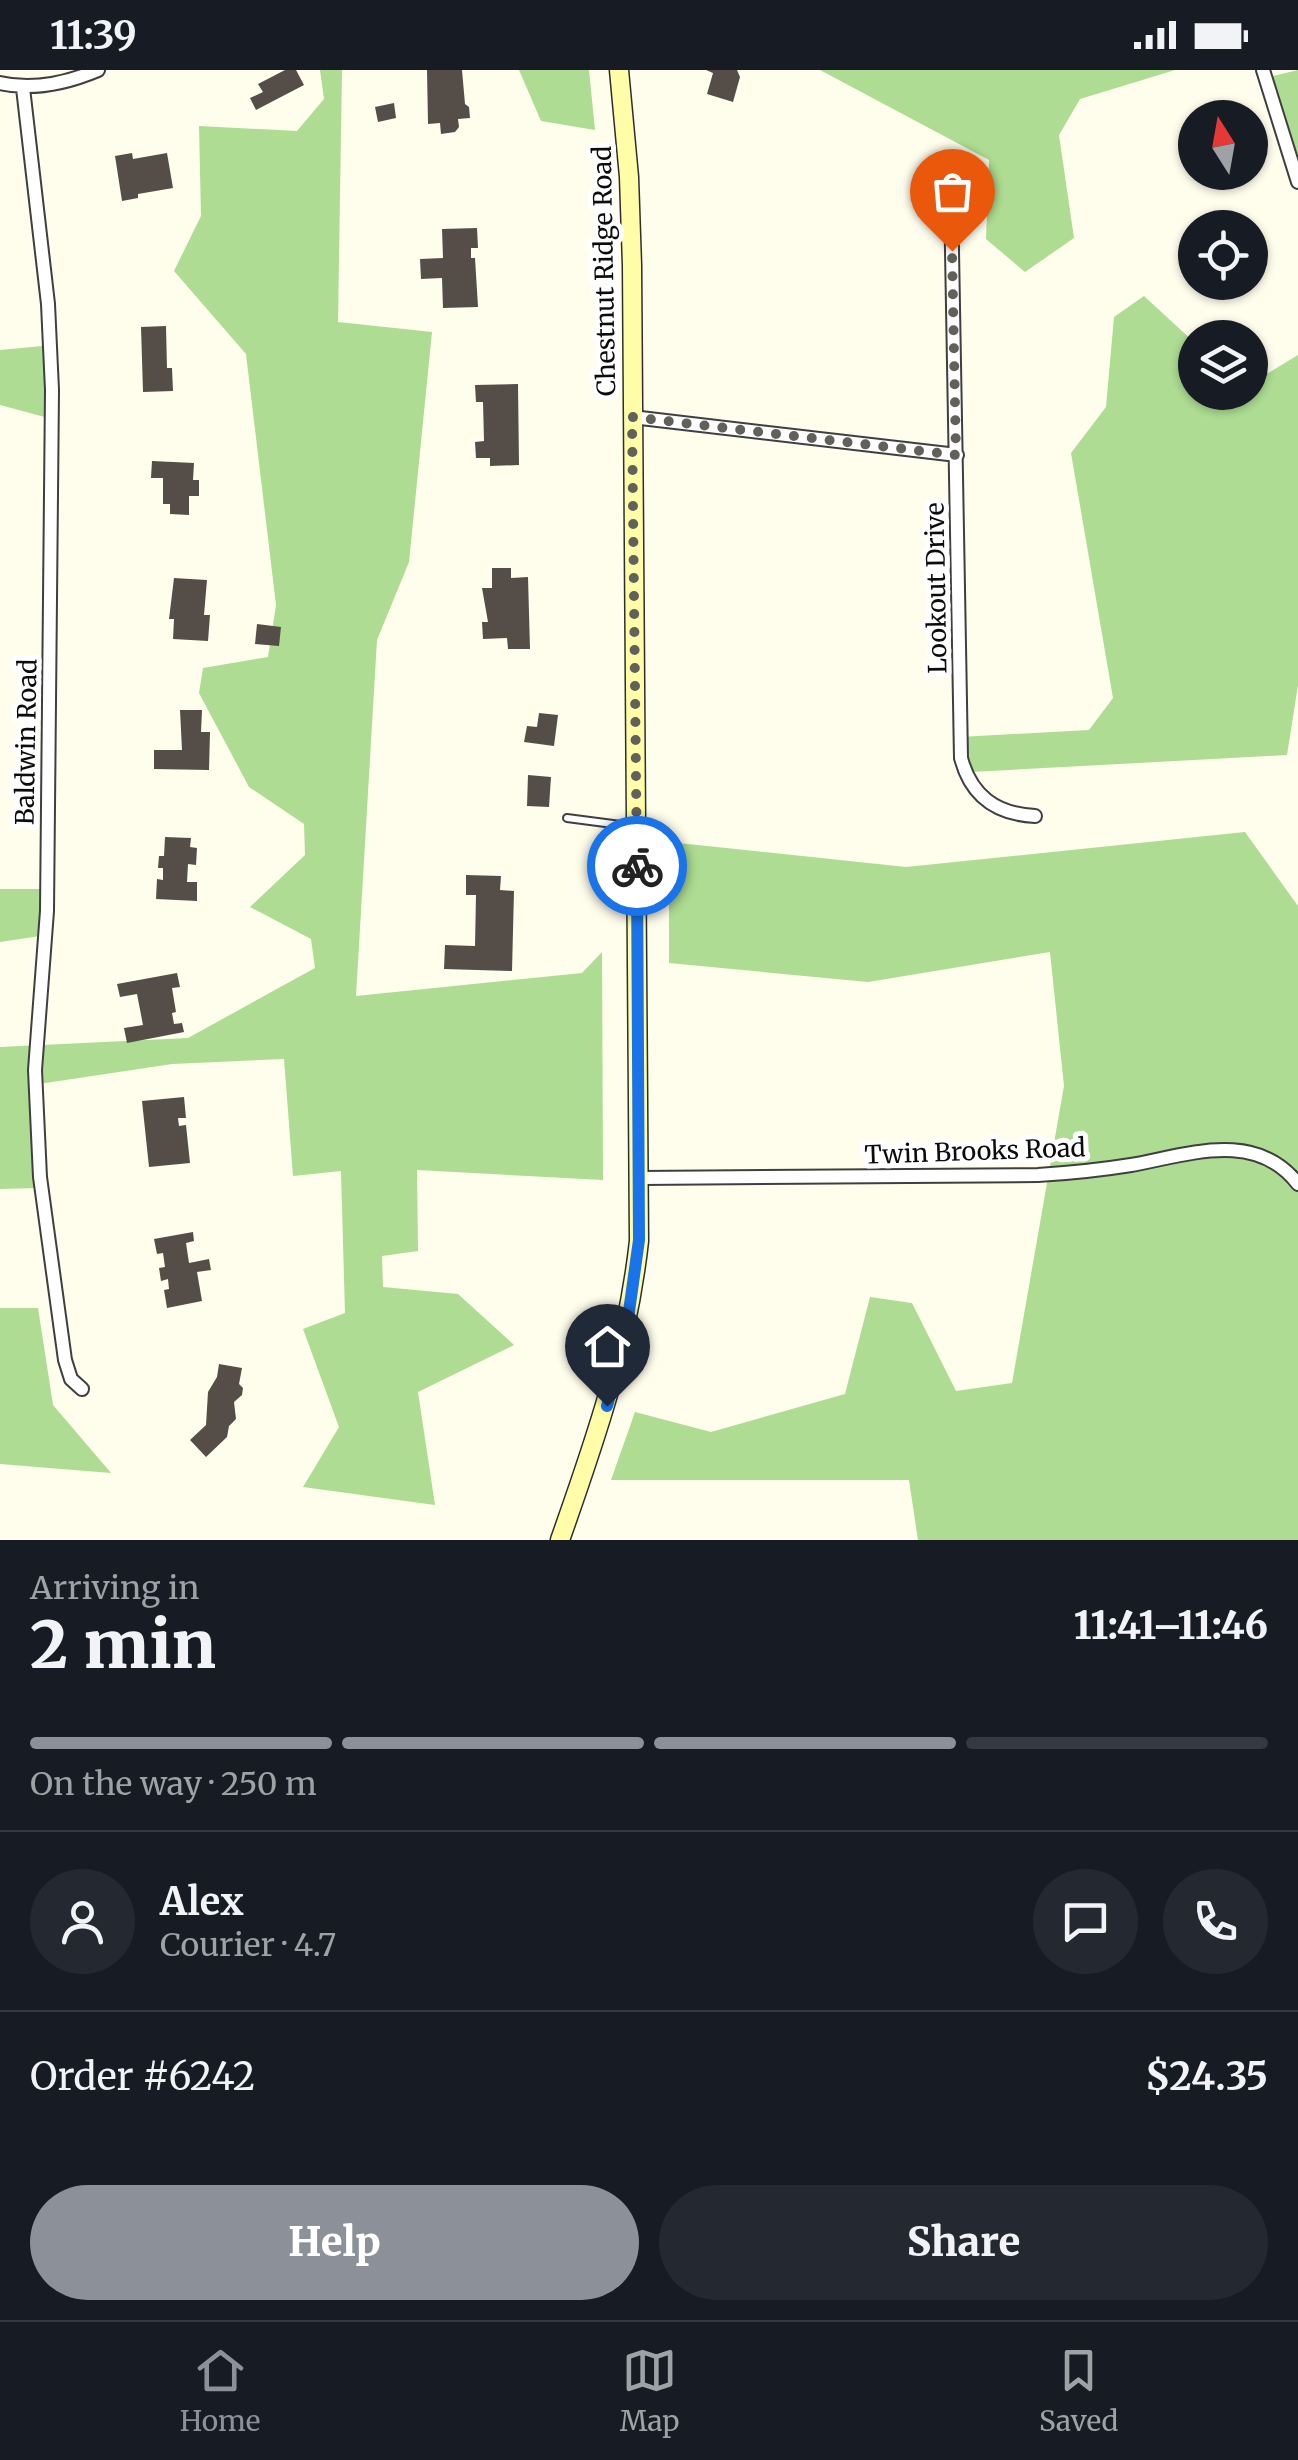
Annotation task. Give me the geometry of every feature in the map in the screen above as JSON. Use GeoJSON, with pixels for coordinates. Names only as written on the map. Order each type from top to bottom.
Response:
{"type":"FeatureCollection","features":[{"type":"Feature","properties":{"kind":"main road","name":"Chestnut Ridge Road"},"geometry":{"type":"LineString","coordinates":[[560,1540],[607,1406],[625,1340],[639,1240],[630,210],[620,70]]}},
{"type":"Feature","properties":{"kind":"street"},"geometry":{"type":"LineString","coordinates":[[0,84],[23,88],[73,80],[98,70]]}},
{"type":"Feature","properties":{"kind":"street"},"geometry":{"type":"LineString","coordinates":[[1263,70],[1298,182]]}},
{"type":"Feature","properties":{"kind":"street","name":"Baldwin Road"},"geometry":{"type":"LineString","coordinates":[[23,88],[48,304],[52,390],[47,911],[36,1070],[38,1141],[45,1223],[65,1360],[70,1379],[82,1388]]}},
{"type":"Feature","properties":{"kind":"street","name":"Lookout Drive"},"geometry":{"type":"LineString","coordinates":[[950,194],[961,758],[972,787],[983,799],[1009,813],[1035,816]]}},
{"type":"Feature","properties":{"kind":"street"},"geometry":{"type":"LineString","coordinates":[[632,417],[956,455]]}},
{"type":"Feature","properties":{"kind":"street","name":"Twin Brooks Road"},"geometry":{"type":"LineString","coordinates":[[641,1178],[1038,1176],[1222,1148],[1262,1156],[1298,1184]]}},
{"type":"Feature","properties":{"kind":"lane"},"geometry":{"type":"LineString","coordinates":[[567,818],[637,828]]}},
{"type":"Feature","properties":{"kind":"green space"},"geometry":{"type":"Polygon","coordinates":[[[320,70],[342,70],[338,322],[432,332],[409,562],[377,640],[356,996],[582,973],[602,952],[603,1180],[417,1170],[418,1251],[382,1256],[383,1287],[458,1294],[514,1345],[418,1392],[435,1505],[303,1487],[339,1427],[303,1329],[345,1313],[341,1171],[293,1176],[284,1059],[172,1064],[32,1085],[37,1188],[0,1189],[0,1047],[188,1038],[315,968],[311,939],[250,907],[305,855],[304,824],[249,787],[199,693],[203,668],[268,657],[276,605],[246,354],[174,271],[201,216],[199,126],[297,131],[324,99],[320,70]]]}},
{"type":"Feature","properties":{"kind":"green space"},"geometry":{"type":"Polygon","coordinates":[[[519,70],[589,70],[595,130],[541,121],[519,70]]]}},
{"type":"Feature","properties":{"kind":"green space"},"geometry":{"type":"Polygon","coordinates":[[[820,70],[1175,70],[1080,99],[1059,135],[1074,238],[1025,272],[986,239],[989,160],[820,70]]]}},
{"type":"Feature","properties":{"kind":"green space"},"geometry":{"type":"Polygon","coordinates":[[[1298,70],[1298,156],[1265,78],[1298,70]]]}},
{"type":"Feature","properties":{"kind":"green space"},"geometry":{"type":"Polygon","coordinates":[[[1144,296],[1178,327],[1178,410],[1268,410],[1268,373],[1298,355],[1298,685],[1287,755],[971,772],[959,737],[1089,730],[1113,698],[1071,453],[1106,407],[1114,317],[1144,296]]]}},
{"type":"Feature","properties":{"kind":"green space"},"geometry":{"type":"Polygon","coordinates":[[[53,345],[56,420],[0,405],[0,350],[53,345]]]}},
{"type":"Feature","properties":{"kind":"green space"},"geometry":{"type":"Polygon","coordinates":[[[1245,832],[1298,906],[1298,1540],[918,1540],[909,1480],[611,1480],[635,1412],[711,1432],[845,1394],[870,1297],[912,1303],[956,1391],[1012,1383],[1064,1086],[1050,952],[868,982],[669,963],[669,842],[906,867],[1245,832]]]}},
{"type":"Feature","properties":{"kind":"green space"},"geometry":{"type":"Polygon","coordinates":[[[0,889],[42,889],[40,936],[0,942],[0,889]]]}},
{"type":"Feature","properties":{"kind":"green space"},"geometry":{"type":"Polygon","coordinates":[[[0,1308],[38,1308],[53,1405],[111,1473],[0,1464],[0,1308]]]}},
{"type":"Feature","properties":{"kind":"building"},"geometry":{"type":"Polygon","coordinates":[[[285,70],[296,70],[304,85],[256,110],[250,98],[263,92],[258,84],[285,70]]]}},
{"type":"Feature","properties":{"kind":"building"},"geometry":{"type":"Polygon","coordinates":[[[427,70],[462,70],[470,118],[458,119],[455,132],[441,134],[440,123],[428,124],[427,70]]]}},
{"type":"Feature","properties":{"kind":"building"},"geometry":{"type":"Polygon","coordinates":[[[706,70],[737,70],[740,77],[733,102],[707,94],[713,73],[706,70]]]}},
{"type":"Feature","properties":{"kind":"building"},"geometry":{"type":"Polygon","coordinates":[[[394,103],[396,118],[378,122],[375,107],[394,103]]]}},
{"type":"Feature","properties":{"kind":"building"},"geometry":{"type":"Polygon","coordinates":[[[132,153],[133,159],[167,153],[173,188],[122,201],[115,156],[132,153]]]}},
{"type":"Feature","properties":{"kind":"building"},"geometry":{"type":"Polygon","coordinates":[[[477,228],[478,248],[471,248],[471,258],[475,258],[478,307],[443,308],[442,278],[421,279],[420,259],[443,258],[442,229],[477,228]]]}},
{"type":"Feature","properties":{"kind":"building"},"geometry":{"type":"Polygon","coordinates":[[[166,326],[167,368],[172,368],[173,391],[143,392],[141,327],[166,326]]]}},
{"type":"Feature","properties":{"kind":"building"},"geometry":{"type":"Polygon","coordinates":[[[518,384],[519,465],[490,466],[490,458],[476,458],[475,442],[484,441],[483,402],[476,402],[475,385],[518,384]]]}},
{"type":"Feature","properties":{"kind":"building"},"geometry":{"type":"Polygon","coordinates":[[[152,461],[194,463],[193,480],[199,480],[199,496],[189,496],[189,515],[170,514],[170,504],[163,504],[163,478],[151,478],[152,461]]]}},
{"type":"Feature","properties":{"kind":"building"},"geometry":{"type":"Polygon","coordinates":[[[492,568],[511,568],[511,578],[528,577],[530,649],[508,649],[507,638],[483,639],[482,622],[488,622],[482,588],[492,588],[492,568]]]}},
{"type":"Feature","properties":{"kind":"building"},"geometry":{"type":"Polygon","coordinates":[[[174,578],[207,580],[204,615],[210,615],[208,641],[173,639],[174,619],[169,619],[174,578]]]}},
{"type":"Feature","properties":{"kind":"building"},"geometry":{"type":"Polygon","coordinates":[[[257,624],[281,627],[279,646],[255,644],[257,624]]]}},
{"type":"Feature","properties":{"kind":"building"},"geometry":{"type":"Polygon","coordinates":[[[180,710],[202,710],[201,732],[210,732],[209,770],[154,769],[154,750],[182,750],[180,710]]]}},
{"type":"Feature","properties":{"kind":"building"},"geometry":{"type":"Polygon","coordinates":[[[539,713],[558,715],[554,746],[524,742],[527,726],[537,727],[539,713]]]}},
{"type":"Feature","properties":{"kind":"building"},"geometry":{"type":"Polygon","coordinates":[[[528,775],[551,777],[549,807],[527,806],[528,775]]]}},
{"type":"Feature","properties":{"kind":"building"},"geometry":{"type":"Polygon","coordinates":[[[165,837],[191,838],[190,847],[197,848],[196,865],[188,864],[187,882],[197,882],[197,901],[156,899],[157,879],[163,880],[163,868],[158,868],[159,856],[164,856],[165,837]]]}},
{"type":"Feature","properties":{"kind":"building"},"geometry":{"type":"Polygon","coordinates":[[[466,875],[501,876],[500,890],[514,891],[512,971],[444,969],[445,945],[475,946],[476,895],[466,895],[466,875]]]}},
{"type":"Feature","properties":{"kind":"building"},"geometry":{"type":"Polygon","coordinates":[[[177,973],[180,987],[172,988],[176,1012],[172,1013],[174,1024],[182,1023],[184,1032],[127,1043],[124,1028],[143,1025],[137,994],[120,997],[117,984],[177,973]]]}},
{"type":"Feature","properties":{"kind":"building"},"geometry":{"type":"Polygon","coordinates":[[[184,1097],[186,1118],[178,1118],[179,1126],[186,1125],[190,1163],[149,1167],[142,1101],[184,1097]]]}},
{"type":"Feature","properties":{"kind":"building"},"geometry":{"type":"Polygon","coordinates":[[[193,1232],[194,1241],[186,1243],[189,1263],[209,1259],[211,1270],[197,1272],[202,1301],[167,1308],[164,1290],[169,1289],[168,1279],[161,1281],[163,1253],[157,1254],[154,1239],[193,1232]]]}},
{"type":"Feature","properties":{"kind":"building"},"geometry":{"type":"Polygon","coordinates":[[[219,1364],[242,1368],[239,1384],[243,1388],[234,1402],[236,1419],[229,1426],[227,1437],[206,1457],[190,1440],[206,1425],[208,1392],[219,1364]]]}},
{"type":"Feature","properties":{"kind":"way so far"},"geometry":{"type":"LineString","coordinates":[[637,866],[632,417],[956,455],[952,251]]}},
{"type":"Feature","properties":{"kind":"route"},"geometry":{"type":"LineString","coordinates":[[607,1406],[625,1340],[639,1240],[637,866]]}}]}
